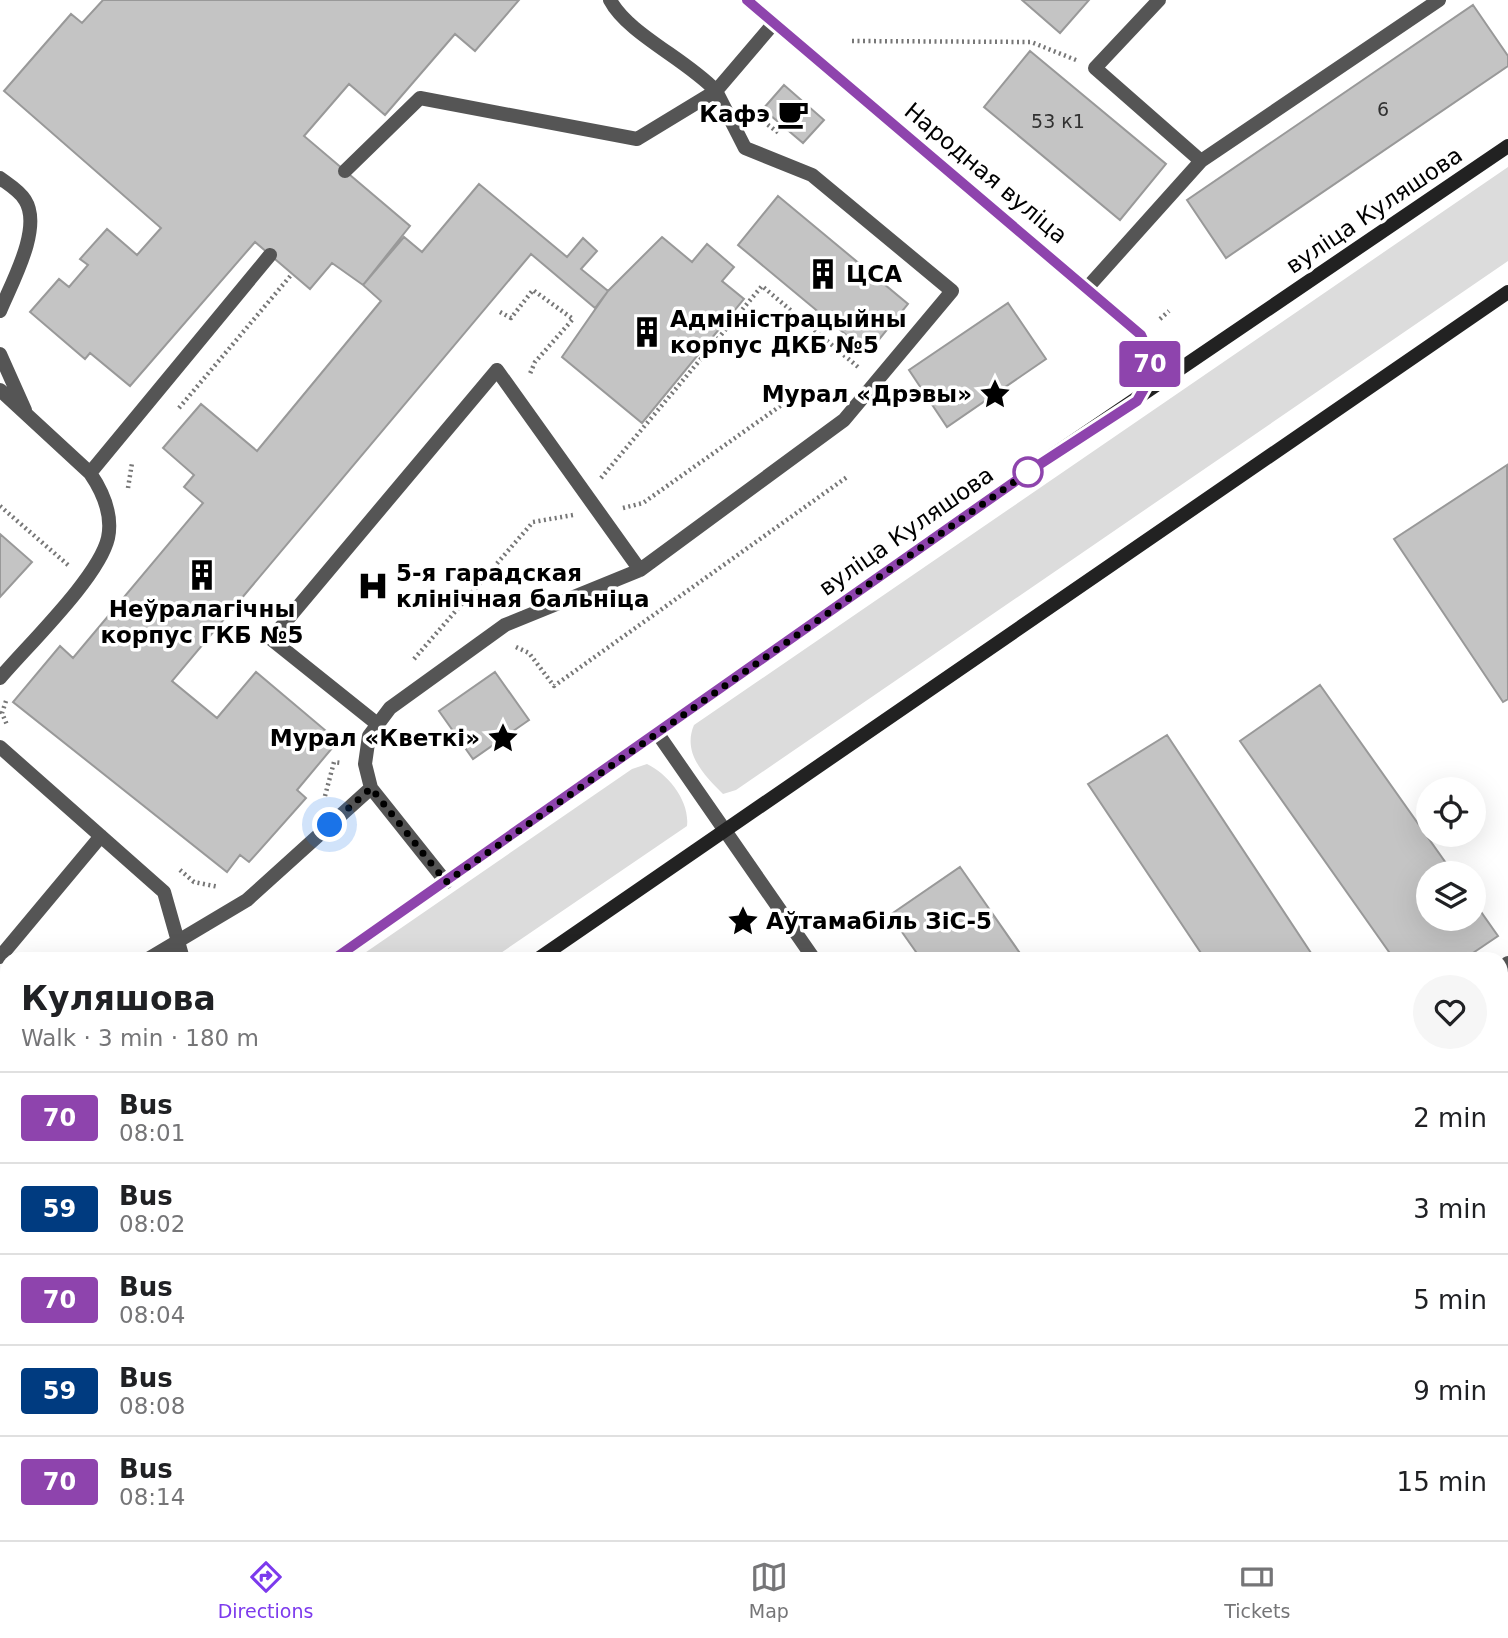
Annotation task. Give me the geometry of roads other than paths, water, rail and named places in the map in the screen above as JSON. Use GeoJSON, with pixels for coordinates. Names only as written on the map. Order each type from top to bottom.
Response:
{"type":"FeatureCollection","features":[{"type":"Feature","properties":{"kind":"main road","name":"Народная вуліца"},"geometry":{"type":"LineString","coordinates":[[751,1],[1141,335],[1151,357],[1150,378],[1137,401]]}},
{"type":"Feature","properties":{"kind":"main road","name":"вуліца Куляшова"},"geometry":{"type":"LineString","coordinates":[[344,952],[1037,466],[1137,401],[1508,146]]}},
{"type":"Feature","properties":{"kind":"main road"},"geometry":{"type":"LineString","coordinates":[[548,952],[1508,292]]}},
{"type":"Feature","properties":{"kind":"lane"},"geometry":{"type":"LineString","coordinates":[[446,882],[371,788],[365,764],[369,736],[376,723],[390,708],[505,625],[640,570],[844,420],[952,291],[812,175],[745,148],[716,91],[698,72],[618,15],[610,0]]}},
{"type":"Feature","properties":{"kind":"lane"},"geometry":{"type":"LineString","coordinates":[[1159,0],[1095,68],[1201,162]]}},
{"type":"Feature","properties":{"kind":"lane"},"geometry":{"type":"LineString","coordinates":[[1087,288],[1201,162],[1440,0]]}},
{"type":"Feature","properties":{"kind":"lane"},"geometry":{"type":"LineString","coordinates":[[408,88],[420,97],[637,139],[716,91],[774,23]]}},
{"type":"Feature","properties":{"kind":"lane"},"geometry":{"type":"LineString","coordinates":[[345,171],[420,97]]}},
{"type":"Feature","properties":{"kind":"lane"},"geometry":{"type":"LineString","coordinates":[[0,178],[24,198],[29,209],[29,241],[0,311]]}},
{"type":"Feature","properties":{"kind":"lane"},"geometry":{"type":"LineString","coordinates":[[90,473],[270,255]]}},
{"type":"Feature","properties":{"kind":"lane"},"geometry":{"type":"LineString","coordinates":[[0,354],[27,416]]}},
{"type":"Feature","properties":{"kind":"lane"},"geometry":{"type":"LineString","coordinates":[[376,723],[271,639],[497,370],[640,570]]}},
{"type":"Feature","properties":{"kind":"lane"},"geometry":{"type":"LineString","coordinates":[[0,390],[90,473],[100,488],[109,522],[102,555],[92,570],[0,678]]}},
{"type":"Feature","properties":{"kind":"lane"},"geometry":{"type":"LineString","coordinates":[[658,734],[809,952]]}},
{"type":"Feature","properties":{"kind":"lane"},"geometry":{"type":"LineString","coordinates":[[0,747],[164,892],[181,952]]}},
{"type":"Feature","properties":{"kind":"lane"},"geometry":{"type":"LineString","coordinates":[[160,952],[247,900],[371,788]]}},
{"type":"Feature","properties":{"kind":"lane"},"geometry":{"type":"LineString","coordinates":[[4,952],[101,836]]}},
{"type":"Feature","properties":{"kind":"place","name":"Кафэ"},"geometry":{"type":"Point","coordinates":[793,114]}},
{"type":"Feature","properties":{"kind":"place","name":"ЦСА"},"geometry":{"type":"Point","coordinates":[823,274]}},
{"type":"Feature","properties":{"kind":"place","name":"Адміністрацыйны корпус ДКБ №5"},"geometry":{"type":"Point","coordinates":[647,332]}},
{"type":"Feature","properties":{"kind":"place","name":"Мурал «Дрэвы»"},"geometry":{"type":"Point","coordinates":[995,394]}},
{"type":"Feature","properties":{"kind":"place","name":"Неўралагічны корпус ГКБ №5"},"geometry":{"type":"Point","coordinates":[202,575]}},
{"type":"Feature","properties":{"kind":"place","name":"5-я гарадская клінічная бальніца"},"geometry":{"type":"Point","coordinates":[373,586]}},
{"type":"Feature","properties":{"kind":"place","name":"Мурал «Кветкі»"},"geometry":{"type":"Point","coordinates":[503,738]}},
{"type":"Feature","properties":{"kind":"place","name":"Аўтамабіль ЗіС-5"},"geometry":{"type":"Point","coordinates":[743,921]}}]}
